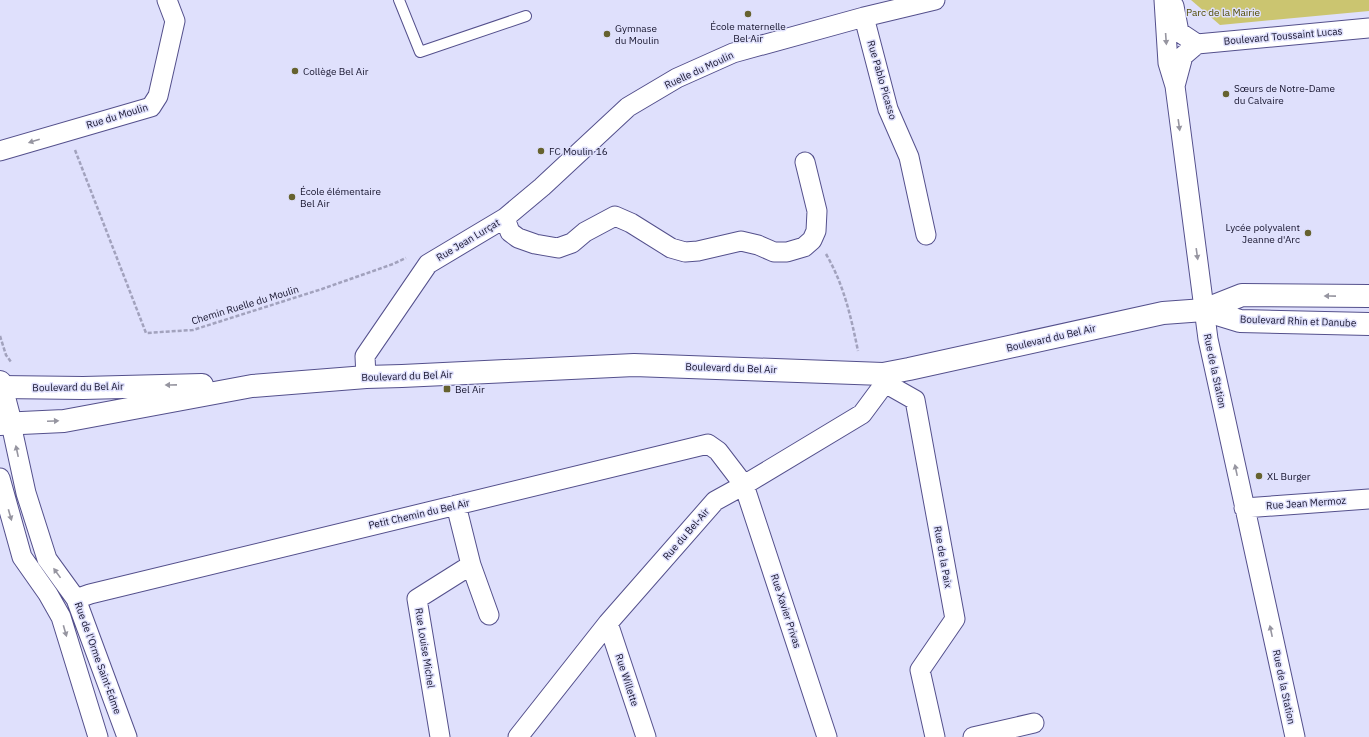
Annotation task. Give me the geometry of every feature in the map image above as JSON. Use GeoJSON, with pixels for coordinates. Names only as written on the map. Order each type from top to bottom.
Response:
{"type":"FeatureCollection","features":[{"type":"Feature","properties":{"kind":"main road"},"geometry":{"type":"LineString","coordinates":[[1204,310],[1242,295],[1369,296]]}},
{"type":"Feature","properties":{"kind":"main road","name":"Boulevard Rhin et Danube"},"geometry":{"type":"LineString","coordinates":[[1204,310],[1240,321],[1369,324]]}},
{"type":"Feature","properties":{"kind":"main road","name":"Boulevard du Bel Air"},"geometry":{"type":"LineString","coordinates":[[1,386],[83,388],[185,385],[252,386],[366,377],[634,365],[884,378],[909,369],[1163,313],[1204,310]]}},
{"type":"Feature","properties":{"kind":"main road"},"geometry":{"type":"LineString","coordinates":[[1,386],[6,424]]}},
{"type":"Feature","properties":{"kind":"main road","name":"Boulevard du Bel Air"},"geometry":{"type":"LineString","coordinates":[[6,424],[64,421],[252,386]]}},
{"type":"Feature","properties":{"kind":"street","name":"Rue du Moulin"},"geometry":{"type":"LineString","coordinates":[[0,151],[151,107],[158,96],[174,21],[167,0]]}},
{"type":"Feature","properties":{"kind":"street","name":"Ruelle du Moulin"},"geometry":{"type":"LineString","coordinates":[[504,218],[542,187],[628,107],[677,78],[733,54],[864,17],[935,0]]}},
{"type":"Feature","properties":{"kind":"street","name":"Rue de la Station"},"geometry":{"type":"LineString","coordinates":[[1164,0],[1168,63],[1175,86],[1208,340],[1295,737]]}},
{"type":"Feature","properties":{"kind":"street"},"geometry":{"type":"LineString","coordinates":[[1172,0],[1179,32],[1197,44],[1183,56],[1175,86]]}},
{"type":"Feature","properties":{"kind":"street","name":"Rue Pablo Picasso"},"geometry":{"type":"LineString","coordinates":[[864,17],[888,109],[909,157],[926,235]]}},
{"type":"Feature","properties":{"kind":"street","name":"Boulevard Toussaint Lucas"},"geometry":{"type":"LineString","coordinates":[[1197,44],[1369,28]]}},
{"type":"Feature","properties":{"kind":"street"},"geometry":{"type":"LineString","coordinates":[[805,162],[817,211],[816,231],[812,240]]}},
{"type":"Feature","properties":{"kind":"street","name":"Rue Jean Lurçat"},"geometry":{"type":"LineString","coordinates":[[366,377],[365,356],[428,264],[504,218],[510,232],[518,238],[535,244],[558,248],[572,243],[585,232],[615,216],[631,223],[671,248],[685,252],[698,251],[741,241],[758,245],[774,252],[787,252],[804,247],[812,240]]}},
{"type":"Feature","properties":{"kind":"street","name":"Rue du Bel-Air"},"geometry":{"type":"LineString","coordinates":[[518,737],[608,623],[715,501],[862,414],[884,378]]}},
{"type":"Feature","properties":{"kind":"street","name":"Rue de la Paix"},"geometry":{"type":"LineString","coordinates":[[884,378],[915,400],[955,619],[920,670],[935,737]]}},
{"type":"Feature","properties":{"kind":"street","name":"Rue de l'Orme Saint-Edme"},"geometry":{"type":"LineString","coordinates":[[6,424],[47,559],[76,599],[127,737]]}},
{"type":"Feature","properties":{"kind":"street","name":"Petit Chemin du Bel Air"},"geometry":{"type":"LineString","coordinates":[[76,599],[98,592],[708,444],[718,452],[744,485]]}},
{"type":"Feature","properties":{"kind":"street","name":"Rue de l'Orme Saint-Edme"},"geometry":{"type":"LineString","coordinates":[[0,478],[22,556],[61,616],[98,737]]}},
{"type":"Feature","properties":{"kind":"street","name":"Rue Xavier Privas"},"geometry":{"type":"LineString","coordinates":[[744,485],[827,737]]}},
{"type":"Feature","properties":{"kind":"street","name":"Rue Jean Mermoz"},"geometry":{"type":"LineString","coordinates":[[1244,508],[1369,499]]}},
{"type":"Feature","properties":{"kind":"street"},"geometry":{"type":"LineString","coordinates":[[456,505],[471,565],[489,615]]}},
{"type":"Feature","properties":{"kind":"street","name":"Rue Louise Michel"},"geometry":{"type":"LineString","coordinates":[[440,737],[417,599],[471,565]]}},
{"type":"Feature","properties":{"kind":"street","name":"Rue Willette"},"geometry":{"type":"LineString","coordinates":[[608,623],[646,737]]}},
{"type":"Feature","properties":{"kind":"street"},"geometry":{"type":"LineString","coordinates":[[973,737],[1034,723]]}},
{"type":"Feature","properties":{"kind":"lane"},"geometry":{"type":"LineString","coordinates":[[398,0],[420,52],[526,16]]}},
{"type":"Feature","properties":{"kind":"path","name":"Chemin Ruelle du Moulin"},"geometry":{"type":"LineString","coordinates":[[67,131],[146,333],[193,330],[394,264],[407,257]]}},
{"type":"Feature","properties":{"kind":"path"},"geometry":{"type":"LineString","coordinates":[[812,240],[821,245],[837,272],[849,308],[858,352],[851,353]]}},
{"type":"Feature","properties":{"kind":"green space","name":"Parc de la Mairie"},"geometry":{"type":"Polygon","coordinates":[[[1191,0],[1369,0],[1369,11],[1220,25],[1191,0]]]}},
{"type":"Feature","properties":{"kind":"place","name":"École maternelle Bel Air"},"geometry":{"type":"Point","coordinates":[748,14]}},
{"type":"Feature","properties":{"kind":"place","name":"Gymnase du Moulin"},"geometry":{"type":"Point","coordinates":[607,34]}},
{"type":"Feature","properties":{"kind":"place","name":"Collège Bel Air"},"geometry":{"type":"Point","coordinates":[295,71]}},
{"type":"Feature","properties":{"kind":"place","name":"Sœurs de Notre-Dame du Calvaire"},"geometry":{"type":"Point","coordinates":[1226,94]}},
{"type":"Feature","properties":{"kind":"place","name":"FC Moulin 16"},"geometry":{"type":"Point","coordinates":[541,151]}},
{"type":"Feature","properties":{"kind":"place","name":"École élémentaire Bel Air"},"geometry":{"type":"Point","coordinates":[292,197]}},
{"type":"Feature","properties":{"kind":"place","name":"Lycée polyvalent Jeanne d'Arc"},"geometry":{"type":"Point","coordinates":[1308,233]}},
{"type":"Feature","properties":{"kind":"place","name":"Bel Air"},"geometry":{"type":"Point","coordinates":[447,389]}},
{"type":"Feature","properties":{"kind":"place","name":"XL Burger"},"geometry":{"type":"Point","coordinates":[1259,476]}}]}
